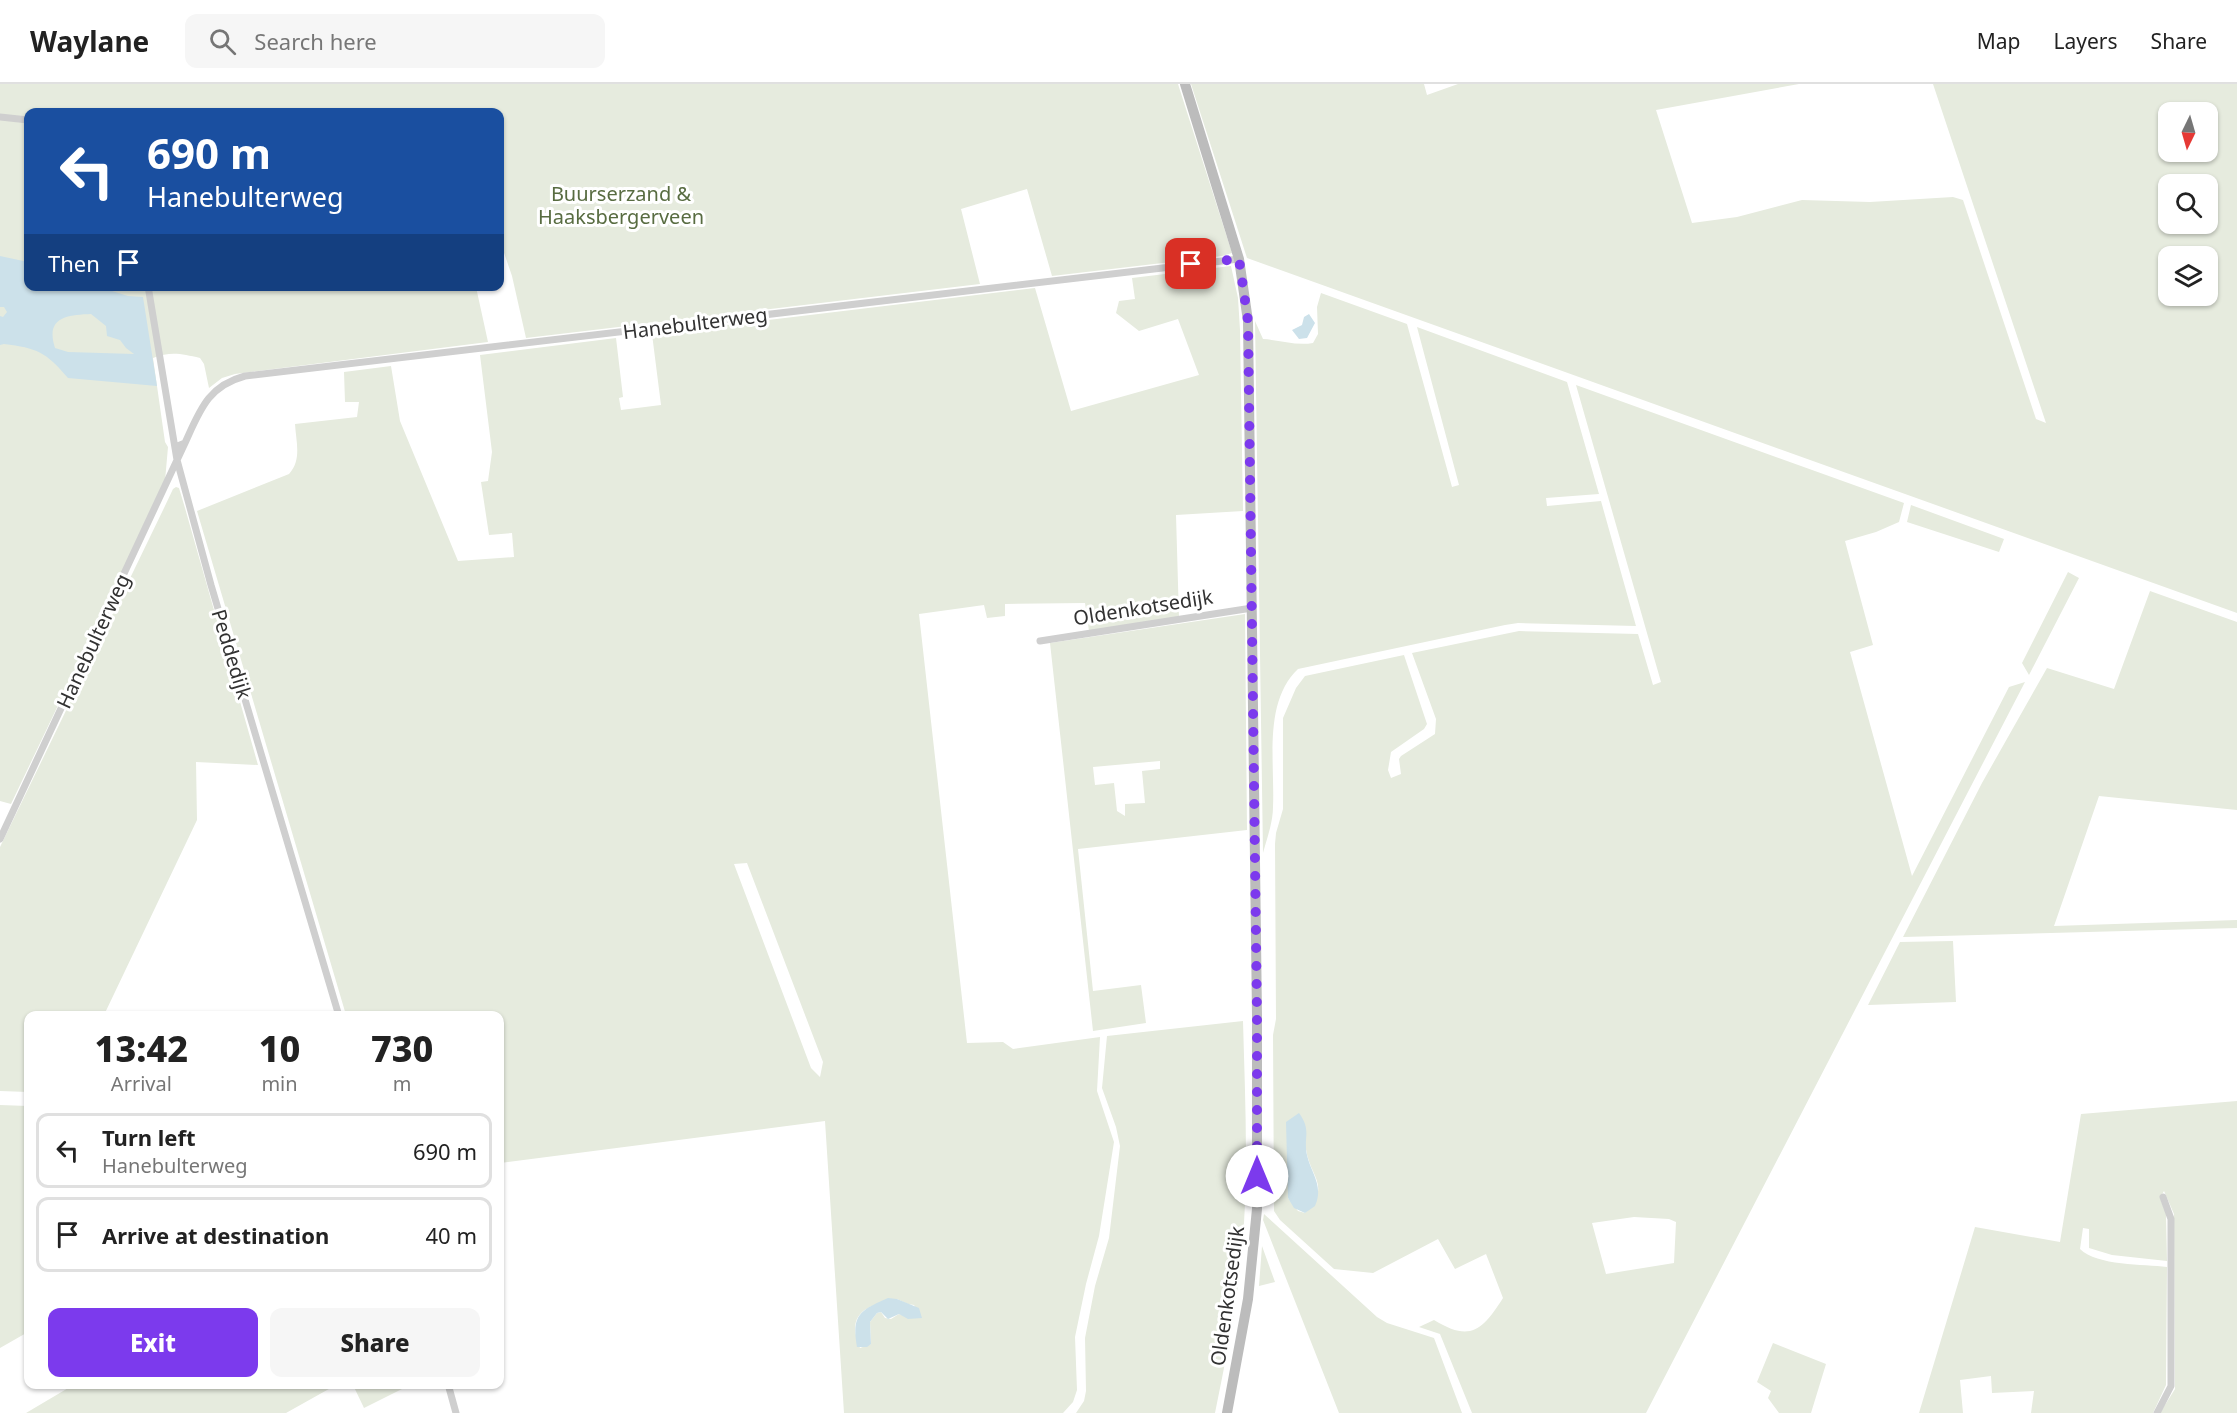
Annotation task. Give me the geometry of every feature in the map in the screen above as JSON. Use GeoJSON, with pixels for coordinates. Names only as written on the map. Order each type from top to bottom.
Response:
{"type":"FeatureCollection","features":[{"type":"Feature","properties":{"kind":"street","name":"Oldenkotsedijk"},"geometry":{"type":"LineString","coordinates":[[1185,84],[1239,259],[1248,321],[1257,1209],[1248,1299],[1227,1413]]}},
{"type":"Feature","properties":{"kind":"street"},"geometry":{"type":"LineString","coordinates":[[0,117],[24,120]]}},
{"type":"Feature","properties":{"kind":"street","name":"Hanebulterweg"},"geometry":{"type":"LineString","coordinates":[[0,839],[203,405],[223,384],[245,376],[1239,259]]}},
{"type":"Feature","properties":{"kind":"street","name":"Peddedijk"},"geometry":{"type":"LineString","coordinates":[[149,291],[177,460],[211,585],[338,1011]]}},
{"type":"Feature","properties":{"kind":"street"},"geometry":{"type":"LineString","coordinates":[[175,447],[185,442]]}},
{"type":"Feature","properties":{"kind":"street","name":"Oldenkotsedijk"},"geometry":{"type":"LineString","coordinates":[[1040,642],[1252,608]]}},
{"type":"Feature","properties":{"kind":"street"},"geometry":{"type":"LineString","coordinates":[[2157,1413],[2171,1386],[2171,1219],[2163,1197]]}},
{"type":"Feature","properties":{"kind":"street"},"geometry":{"type":"LineString","coordinates":[[449,1389],[456,1413]]}},
{"type":"Feature","properties":{"kind":"green space","name":"Buurserzand & Haaksbergerveen"},"geometry":{"type":"Polygon","coordinates":[[[0,84],[1178,84],[1232,253],[1052,276],[1027,189],[961,209],[980,284],[526,338],[512,276],[504,253],[504,108],[24,108],[24,291],[477,291],[488,342],[235,374],[222,378],[209,388],[204,364],[200,358],[171,354],[153,358],[165,442],[168,447],[165,481],[11,804],[0,801],[0,84]]]}},
{"type":"Feature","properties":{"kind":"green space"},"geometry":{"type":"Polygon","coordinates":[[[1191,84],[1424,84],[1427,95],[1458,84],[1799,84],[1656,110],[1692,223],[1737,217],[1802,200],[1870,202],[1953,197],[1963,200],[2036,419],[2046,423],[1933,84],[2237,84],[2237,613],[1247,258],[1191,84]]]}},
{"type":"Feature","properties":{"kind":"green space"},"geometry":{"type":"Polygon","coordinates":[[[1231,266],[1238,298],[1243,511],[1176,515],[1179,618],[1089,631],[1085,603],[1005,604],[1005,616],[987,618],[984,605],[919,614],[967,1043],[1003,1042],[1013,1049],[1100,1037],[1097,1091],[1114,1142],[1099,1236],[1075,1337],[1077,1390],[1073,1402],[1063,1413],[844,1413],[825,1121],[504,1162],[504,1011],[345,1011],[197,511],[289,474],[297,457],[295,424],[357,417],[359,402],[345,402],[344,372],[391,366],[400,421],[458,561],[514,557],[512,533],[489,535],[481,482],[488,481],[492,452],[480,355],[616,338],[623,397],[619,398],[621,410],[661,405],[652,334],[1035,288],[1071,411],[1199,375],[1178,319],[1139,331],[1116,313],[1119,301],[1135,299],[1132,278],[1231,266]],[[747,863],[734,864],[811,1068],[820,1077],[823,1062],[747,863]],[[897,1299],[876,1304],[862,1313],[855,1326],[860,1348],[871,1344],[870,1322],[877,1313],[881,1312],[885,1318],[891,1319],[899,1314],[921,1318],[914,1305],[897,1299]]]}},
{"type":"Feature","properties":{"kind":"green space"},"geometry":{"type":"Polygon","coordinates":[[[1321,293],[1407,324],[1452,487],[1459,485],[1417,327],[1567,382],[1599,494],[1546,498],[1547,506],[1601,501],[1636,626],[1518,623],[1298,669],[1287,683],[1275,716],[1273,813],[1263,853],[1255,321],[1263,339],[1313,343],[1318,334],[1317,307],[1321,293]]]}},
{"type":"Feature","properties":{"kind":"green space"},"geometry":{"type":"Polygon","coordinates":[[[1576,385],[1904,503],[1899,522],[1845,541],[1873,645],[1850,652],[1912,876],[2009,687],[2025,682],[1646,1413],[1472,1413],[1440,1334],[1419,1327],[1434,1320],[1457,1330],[1474,1330],[1488,1318],[1503,1298],[1486,1254],[1455,1269],[1438,1239],[1373,1273],[1334,1269],[1280,1220],[1274,1211],[1275,844],[1283,809],[1283,718],[1296,688],[1305,676],[1404,655],[1427,724],[1424,729],[1391,752],[1388,770],[1391,778],[1401,774],[1399,759],[1401,756],[1435,734],[1436,719],[1412,653],[1519,631],[1638,634],[1653,685],[1661,682],[1576,385]],[[1288,1136],[1288,1198],[1298,1211],[1305,1213],[1317,1195],[1317,1181],[1306,1149],[1288,1136]],[[1634,1217],[1592,1223],[1606,1274],[1674,1263],[1676,1222],[1669,1219],[1634,1217]]]}},
{"type":"Feature","properties":{"kind":"green space"},"geometry":{"type":"Polygon","coordinates":[[[179,488],[258,765],[196,762],[197,820],[106,1011],[24,1011],[24,1092],[0,1091],[0,847],[173,489],[179,488]]]}},
{"type":"Feature","properties":{"kind":"green space"},"geometry":{"type":"Polygon","coordinates":[[[1911,505],[2004,539],[1999,552],[1907,522],[1911,505]]]}},
{"type":"Feature","properties":{"kind":"green space"},"geometry":{"type":"Polygon","coordinates":[[[2068,572],[2079,578],[2029,675],[2022,663],[2068,572]]]}},
{"type":"Feature","properties":{"kind":"green space"},"geometry":{"type":"Polygon","coordinates":[[[2150,591],[2237,622],[2237,810],[2099,796],[2054,926],[2237,920],[2237,928],[1903,937],[1982,783],[2047,668],[2114,689],[2150,591]]]}},
{"type":"Feature","properties":{"kind":"green space"},"geometry":{"type":"Polygon","coordinates":[[[1245,614],[1247,830],[1078,849],[1093,991],[1141,985],[1146,1023],[1093,1031],[1050,643],[1245,614]],[[1160,761],[1093,767],[1095,785],[1114,783],[1117,811],[1125,816],[1125,804],[1145,803],[1142,771],[1160,769],[1160,761]]]}},
{"type":"Feature","properties":{"kind":"green space"},"geometry":{"type":"Polygon","coordinates":[[[1953,941],[1956,1002],[1868,1005],[1900,942],[1953,941]]]}},
{"type":"Feature","properties":{"kind":"green space"},"geometry":{"type":"Polygon","coordinates":[[[1243,1021],[1246,1135],[1244,1221],[1234,1312],[1215,1413],[1076,1413],[1084,1401],[1086,1391],[1085,1338],[1095,1286],[1109,1238],[1120,1146],[1116,1127],[1102,1088],[1107,1036],[1243,1021]]]}},
{"type":"Feature","properties":{"kind":"green space"},"geometry":{"type":"Polygon","coordinates":[[[2237,1101],[2237,1413],[2160,1413],[2175,1389],[2174,1214],[2164,1191],[2160,1198],[2166,1214],[2167,1261],[2112,1255],[2089,1248],[2089,1229],[2083,1228],[2080,1249],[2098,1259],[2167,1267],[2166,1385],[2153,1413],[2031,1413],[2034,1391],[1992,1393],[1991,1376],[1960,1380],[1963,1413],[1919,1413],[1975,1227],[2060,1242],[2081,1114],[2237,1101]]]}},
{"type":"Feature","properties":{"kind":"green space"},"geometry":{"type":"Polygon","coordinates":[[[0,1105],[24,1106],[24,1334],[0,1348],[0,1105]]]}},
{"type":"Feature","properties":{"kind":"green space"},"geometry":{"type":"Polygon","coordinates":[[[1264,1214],[1377,1317],[1387,1323],[1434,1338],[1462,1413],[1339,1413],[1263,1220],[1264,1214]]]}},
{"type":"Feature","properties":{"kind":"green space"},"geometry":{"type":"Polygon","coordinates":[[[1262,1246],[1275,1282],[1259,1286],[1262,1246]]]}},
{"type":"Feature","properties":{"kind":"green space"},"geometry":{"type":"Polygon","coordinates":[[[1773,1343],[1826,1364],[1811,1413],[1779,1413],[1768,1398],[1771,1391],[1757,1382],[1773,1343]]]}},
{"type":"Feature","properties":{"kind":"green space"},"geometry":{"type":"Polygon","coordinates":[[[67,1389],[329,1389],[286,1413],[26,1413],[67,1389]]]}},
{"type":"Feature","properties":{"kind":"green space"},"geometry":{"type":"Polygon","coordinates":[[[355,1389],[402,1389],[364,1408],[355,1389]]]}},
{"type":"Feature","properties":{"kind":"water"},"geometry":{"type":"Polygon","coordinates":[[[0,256],[24,261],[24,291],[112,291],[128,296],[143,297],[157,386],[68,378],[53,362],[40,353],[25,347],[0,345],[0,316],[3,317],[7,312],[4,307],[0,307],[0,256]],[[91,314],[66,317],[56,324],[53,330],[55,348],[68,352],[134,354],[120,340],[107,336],[106,326],[91,314]]]}},
{"type":"Feature","properties":{"kind":"water"},"geometry":{"type":"Polygon","coordinates":[[[1309,314],[1315,323],[1307,338],[1299,339],[1292,330],[1302,325],[1304,317],[1309,314]]]}},
{"type":"Feature","properties":{"kind":"water"},"geometry":{"type":"Polygon","coordinates":[[[1299,1113],[1306,1129],[1307,1155],[1318,1192],[1315,1206],[1305,1213],[1294,1208],[1288,1198],[1286,1122],[1299,1113]]]}},
{"type":"Feature","properties":{"kind":"water"},"geometry":{"type":"Polygon","coordinates":[[[888,1298],[897,1299],[919,1308],[922,1318],[908,1319],[899,1314],[888,1319],[881,1312],[877,1313],[870,1322],[871,1344],[867,1347],[857,1347],[856,1327],[860,1315],[871,1306],[888,1298]]]}},
{"type":"Feature","properties":{"kind":"route"},"geometry":{"type":"LineString","coordinates":[[1191,264],[1239,259],[1248,321],[1257,1176]]}}]}
